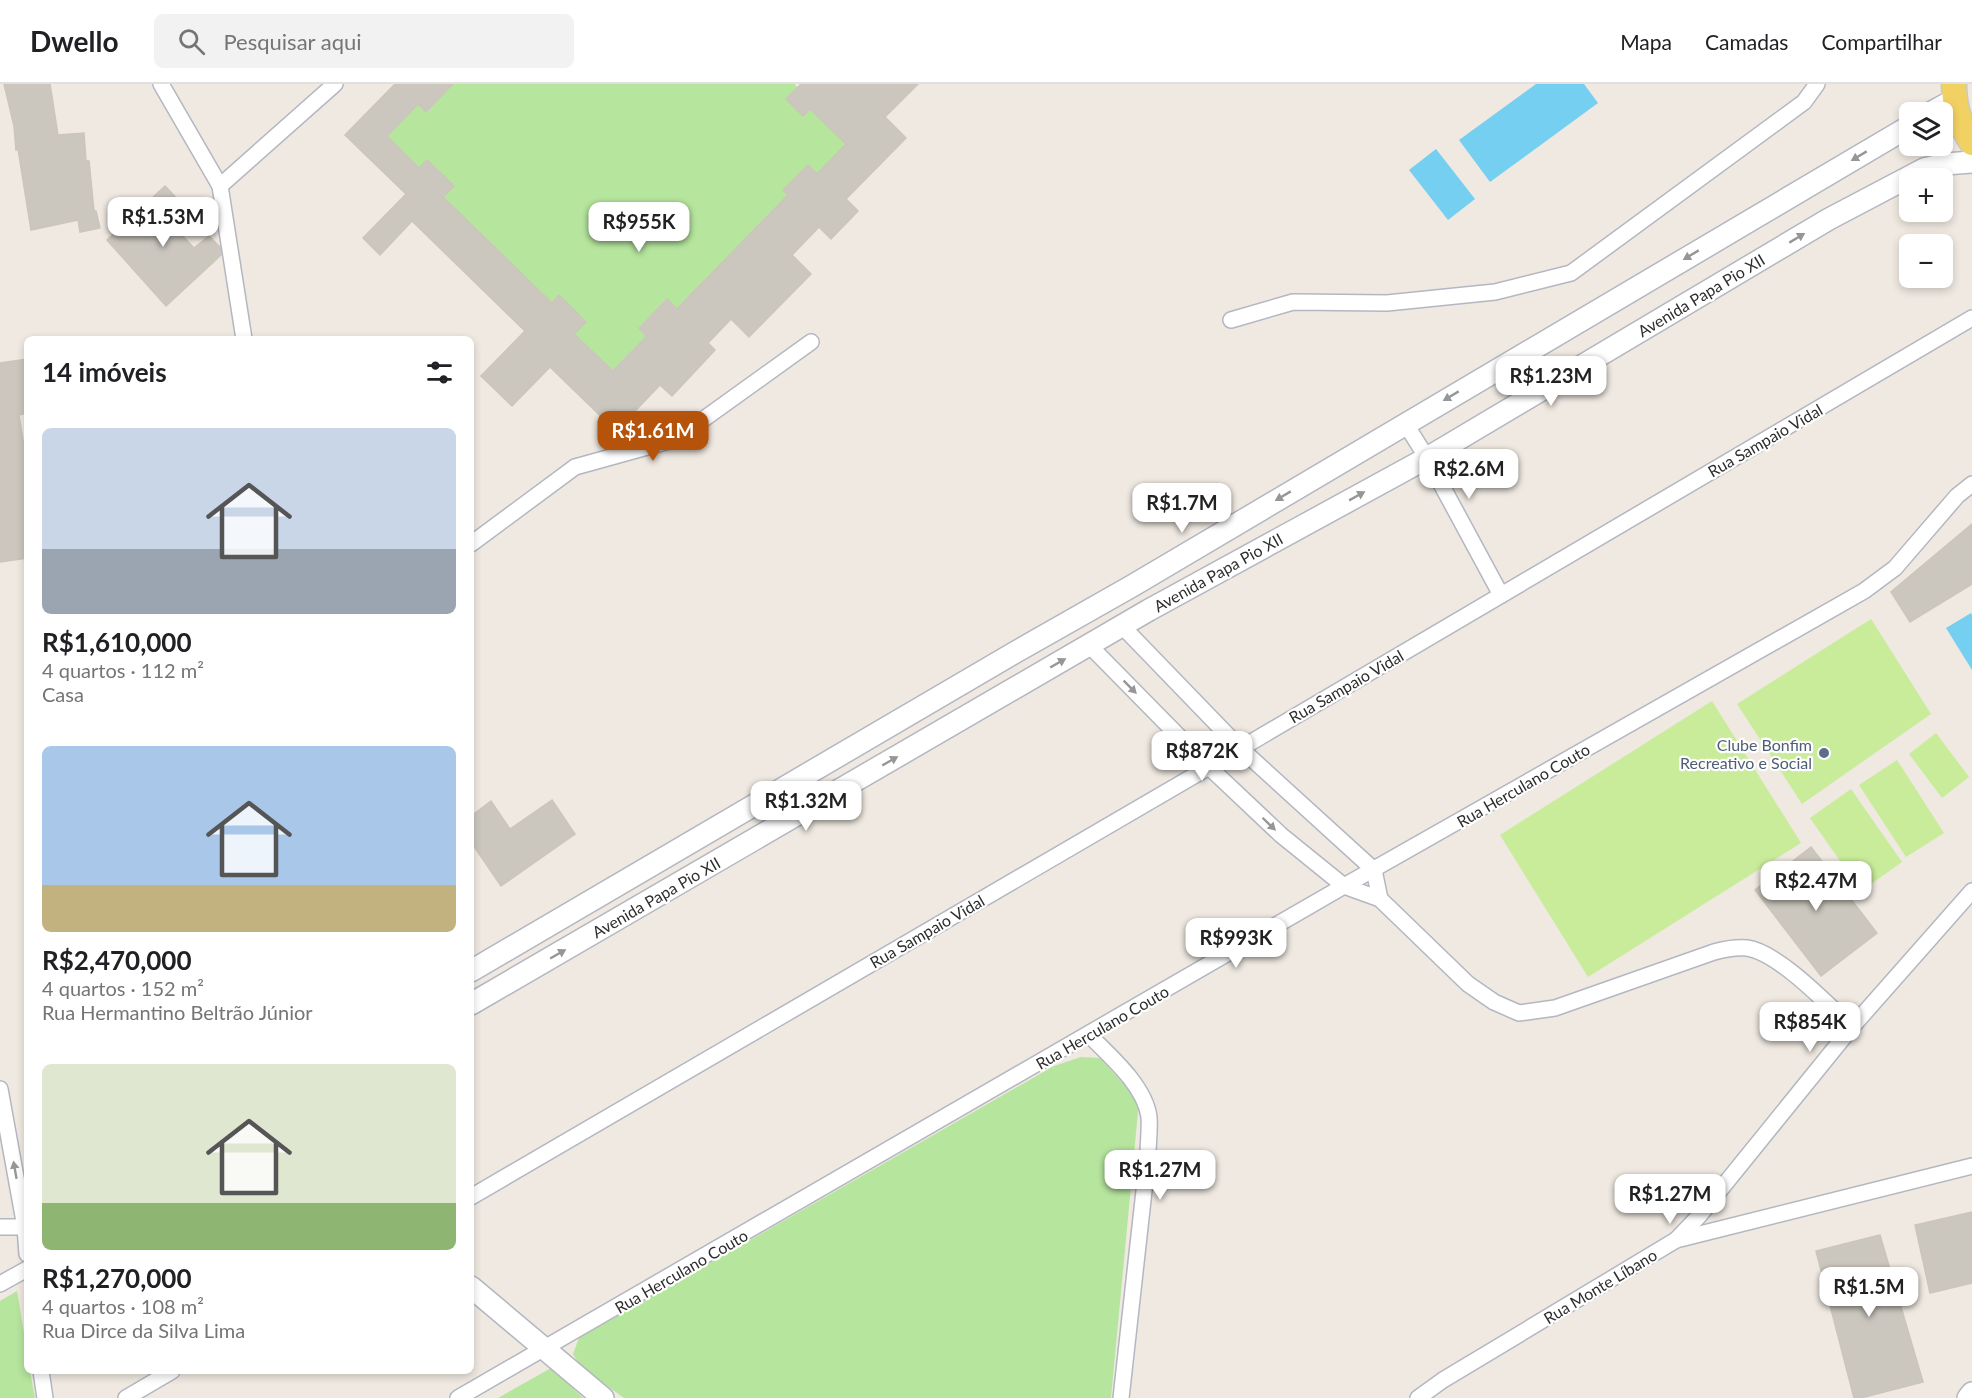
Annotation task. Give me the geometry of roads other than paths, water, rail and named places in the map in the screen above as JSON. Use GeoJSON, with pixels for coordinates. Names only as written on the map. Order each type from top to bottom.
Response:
{"type":"FeatureCollection","features":[{"type":"Feature","properties":{"kind":"main road"},"geometry":{"type":"LineString","coordinates":[[1954,92],[1965,133],[1972,143]]}},
{"type":"Feature","properties":{"kind":"street"},"geometry":{"type":"LineString","coordinates":[[161,84],[220,186],[244,336]]}},
{"type":"Feature","properties":{"kind":"street"},"geometry":{"type":"LineString","coordinates":[[220,186],[335,84]]}},
{"type":"Feature","properties":{"kind":"street"},"geometry":{"type":"LineString","coordinates":[[1231,320],[1293,302],[1387,303],[1495,292],[1571,273],[1804,102],[1817,84]]}},
{"type":"Feature","properties":{"kind":"street","name":"Avenida Papa Pio XII"},"geometry":{"type":"LineString","coordinates":[[474,969],[1132,586],[1899,132]]}},
{"type":"Feature","properties":{"kind":"street","name":"Avenida Papa Pio XII"},"geometry":{"type":"LineString","coordinates":[[474,1002],[1122,626],[1427,458],[1829,219],[1924,169],[1972,162]]}},
{"type":"Feature","properties":{"kind":"street","name":"Rua Sampaio Vidal"},"geometry":{"type":"LineString","coordinates":[[474,1195],[1209,767],[1972,318]]}},
{"type":"Feature","properties":{"kind":"street"},"geometry":{"type":"LineString","coordinates":[[474,542],[575,467],[676,439],[811,342]]}},
{"type":"Feature","properties":{"kind":"street"},"geometry":{"type":"LineString","coordinates":[[1405,423],[1427,458],[1502,595]]}},
{"type":"Feature","properties":{"kind":"street","name":"Rua Herculano Couto"},"geometry":{"type":"LineString","coordinates":[[458,1398],[1344,886],[1864,591],[1895,567],[1957,496],[1972,484]]}},
{"type":"Feature","properties":{"kind":"street"},"geometry":{"type":"LineString","coordinates":[[1122,626],[1240,747],[1374,870],[1380,899]]}},
{"type":"Feature","properties":{"kind":"street"},"geometry":{"type":"LineString","coordinates":[[1089,645],[1209,767],[1281,835],[1344,886],[1380,899],[1468,984],[1494,1002],[1519,1013],[1555,1008],[1714,952],[1733,947],[1749,948],[1777,962],[1852,1027]]}},
{"type":"Feature","properties":{"kind":"street"},"geometry":{"type":"LineString","coordinates":[[771,796],[786,821]]}},
{"type":"Feature","properties":{"kind":"street"},"geometry":{"type":"LineString","coordinates":[[1676,1240],[1699,1216],[1852,1027],[1972,891]]}},
{"type":"Feature","properties":{"kind":"street"},"geometry":{"type":"LineString","coordinates":[[509,949],[523,974]]}},
{"type":"Feature","properties":{"kind":"street"},"geometry":{"type":"LineString","coordinates":[[1089,1035],[1135,1085],[1144,1101],[1149,1117],[1147,1166],[1121,1398]]}},
{"type":"Feature","properties":{"kind":"street"},"geometry":{"type":"LineString","coordinates":[[0,1089],[24,1216]]}},
{"type":"Feature","properties":{"kind":"street","name":"Rua Monte Líbano"},"geometry":{"type":"LineString","coordinates":[[1418,1398],[1443,1380],[1676,1240],[1972,1166]]}},
{"type":"Feature","properties":{"kind":"street"},"geometry":{"type":"LineString","coordinates":[[0,1227],[24,1227]]}},
{"type":"Feature","properties":{"kind":"street"},"geometry":{"type":"LineString","coordinates":[[0,1284],[24,1271]]}},
{"type":"Feature","properties":{"kind":"street"},"geometry":{"type":"LineString","coordinates":[[474,1290],[603,1398]]}},
{"type":"Feature","properties":{"kind":"street"},"geometry":{"type":"LineString","coordinates":[[41,1374],[45,1398]]}},
{"type":"Feature","properties":{"kind":"street"},"geometry":{"type":"LineString","coordinates":[[126,1398],[167,1374]]}},
{"type":"Feature","properties":{"kind":"street"},"geometry":{"type":"LineString","coordinates":[[1968,1398],[1972,1393]]}},
{"type":"Feature","properties":{"kind":"water"},"geometry":{"type":"Polygon","coordinates":[[[1536,84],[1584,84],[1598,103],[1490,182],[1459,140],[1536,84]]]}},
{"type":"Feature","properties":{"kind":"water"},"geometry":{"type":"Polygon","coordinates":[[[1436,149],[1475,199],[1448,220],[1409,170],[1436,149]]]}},
{"type":"Feature","properties":{"kind":"water"},"geometry":{"type":"Polygon","coordinates":[[[1971,613],[1972,615],[1972,670],[1946,628],[1971,613]]]}},
{"type":"Feature","properties":{"kind":"place","name":"Clube Bonfim Recreativo e Social"},"geometry":{"type":"Point","coordinates":[1824,753]}}]}
